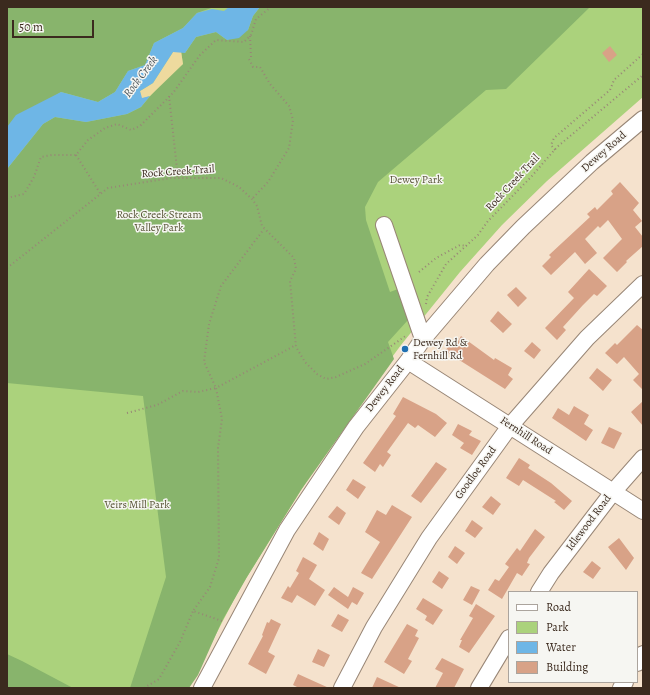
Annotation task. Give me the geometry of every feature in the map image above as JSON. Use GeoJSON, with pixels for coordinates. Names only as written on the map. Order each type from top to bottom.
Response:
{"type":"FeatureCollection","features":[{"type":"Feature","properties":{"kind":"street","name":"Dewey Road"},"geometry":{"type":"LineString","coordinates":[[202,688],[287,530],[356,427],[408,361],[416,336],[523,228],[592,162],[643,119]]}},
{"type":"Feature","properties":{"kind":"street"},"geometry":{"type":"LineString","coordinates":[[384,225],[416,336]]}},
{"type":"Feature","properties":{"kind":"street","name":"Goodloe Road"},"geometry":{"type":"LineString","coordinates":[[342,688],[374,627],[429,538],[510,426],[587,338],[643,284]]}},
{"type":"Feature","properties":{"kind":"street","name":"Fernhill Road"},"geometry":{"type":"LineString","coordinates":[[408,361],[643,511]]}},
{"type":"Feature","properties":{"kind":"street","name":"Idlewood Road"},"geometry":{"type":"LineString","coordinates":[[540,591],[551,573],[613,492],[643,458]]}},
{"type":"Feature","properties":{"kind":"street"},"geometry":{"type":"LineString","coordinates":[[478,688],[508,640]]}},
{"type":"Feature","properties":{"kind":"path"},"geometry":{"type":"LineString","coordinates":[[252,199],[268,182],[289,148],[293,120],[290,106],[270,84],[260,67],[253,67],[249,59],[251,57],[250,36],[256,19],[271,7]]}},
{"type":"Feature","properties":{"kind":"path"},"geometry":{"type":"LineString","coordinates":[[76,155],[88,140],[105,128],[117,124],[131,130],[140,126],[169,96],[200,55],[216,40],[244,42],[250,36]]}},
{"type":"Feature","properties":{"kind":"path"},"geometry":{"type":"LineString","coordinates":[[555,150],[551,145],[554,138],[610,90],[614,80],[643,54]]}},
{"type":"Feature","properties":{"kind":"path","name":"Rock Creek Trail"},"geometry":{"type":"LineString","coordinates":[[425,308],[427,297],[437,277],[446,264],[467,246],[488,221],[555,150],[643,75]]}},
{"type":"Feature","properties":{"kind":"path"},"geometry":{"type":"LineString","coordinates":[[169,96],[178,178]]}},
{"type":"Feature","properties":{"kind":"path"},"geometry":{"type":"LineString","coordinates":[[7,198],[24,194],[34,177],[41,157],[52,155],[76,155]]}},
{"type":"Feature","properties":{"kind":"path"},"geometry":{"type":"LineString","coordinates":[[76,155],[100,193]]}},
{"type":"Feature","properties":{"kind":"path","name":"Rock Creek Trail"},"geometry":{"type":"LineString","coordinates":[[7,268],[82,210],[100,193],[111,186],[178,178],[221,178],[239,187],[252,199],[257,206],[259,221],[264,229],[294,258],[296,269],[290,281],[296,345],[305,362],[317,374],[326,379],[336,377],[365,364],[416,336]]}},
{"type":"Feature","properties":{"kind":"path"},"geometry":{"type":"LineString","coordinates":[[144,688],[159,679],[180,642],[193,611],[210,587],[218,558],[218,448],[222,419],[216,388],[204,362],[210,324],[221,286],[264,229]]}},
{"type":"Feature","properties":{"kind":"path"},"geometry":{"type":"LineString","coordinates":[[419,272],[436,258],[460,245],[467,246]]}},
{"type":"Feature","properties":{"kind":"path"},"geometry":{"type":"LineString","coordinates":[[126,413],[157,405],[182,391],[198,392],[216,388],[296,345]]}},
{"type":"Feature","properties":{"kind":"path"},"geometry":{"type":"LineString","coordinates":[[193,611],[222,621]]}},
{"type":"Feature","properties":{"kind":"green space"},"geometry":{"type":"Polygon","coordinates":[[[7,7],[643,7],[643,97],[547,181],[502,225],[460,272],[401,345],[339,429],[240,588],[188,688],[7,688],[7,7]]]}},
{"type":"Feature","properties":{"kind":"green space"},"geometry":{"type":"Polygon","coordinates":[[[7,7],[214,7],[197,13],[183,28],[154,43],[145,65],[128,71],[115,92],[98,102],[61,92],[7,127],[7,7]]]}},
{"type":"Feature","properties":{"kind":"green space","name":"Rock Creek Stream Valley Park"},"geometry":{"type":"Polygon","coordinates":[[[260,7],[589,8],[506,89],[486,90],[378,182],[365,207],[366,220],[390,292],[398,289],[408,320],[388,342],[394,359],[301,490],[247,577],[222,621],[198,675],[189,688],[130,688],[166,577],[143,396],[7,383],[7,169],[43,124],[55,117],[86,122],[127,114],[141,107],[157,88],[183,64],[181,51],[185,53],[196,37],[216,32],[227,40],[248,30],[253,16],[260,7]]]}},
{"type":"Feature","properties":{"kind":"green space"},"geometry":{"type":"Polygon","coordinates":[[[7,654],[22,661],[73,688],[7,688],[7,654]]]}},
{"type":"Feature","properties":{"kind":"sand"},"geometry":{"type":"Polygon","coordinates":[[[181,51],[183,64],[150,96],[141,99],[140,91],[153,83],[173,52],[181,51]]]}},
{"type":"Feature","properties":{"kind":"water","name":"Rock Creek"},"geometry":{"type":"Polygon","coordinates":[[[229,7],[260,7],[253,16],[248,30],[239,38],[227,40],[216,32],[196,37],[185,53],[173,52],[153,83],[140,91],[142,98],[150,96],[141,107],[127,114],[86,122],[55,117],[43,124],[7,169],[7,127],[16,115],[61,92],[98,102],[115,92],[128,71],[145,65],[154,43],[183,28],[197,13],[212,9],[224,11],[229,7]]]}},
{"type":"Feature","properties":{"kind":"building"},"geometry":{"type":"Polygon","coordinates":[[[610,46],[617,55],[609,62],[602,53],[610,46]]]}},
{"type":"Feature","properties":{"kind":"building"},"geometry":{"type":"Polygon","coordinates":[[[620,182],[639,203],[633,210],[642,221],[635,227],[643,237],[643,246],[626,261],[627,262],[617,272],[603,258],[622,239],[608,220],[600,228],[598,226],[585,239],[597,253],[585,264],[575,252],[551,275],[542,266],[551,257],[549,255],[590,217],[587,214],[595,207],[597,210],[613,194],[611,191],[620,182]]]}},
{"type":"Feature","properties":{"kind":"building"},"geometry":{"type":"Polygon","coordinates":[[[589,269],[607,286],[597,296],[594,294],[583,305],[563,327],[566,330],[557,340],[545,328],[574,298],[568,292],[589,269]]]}},
{"type":"Feature","properties":{"kind":"building"},"geometry":{"type":"Polygon","coordinates":[[[516,287],[527,298],[518,307],[507,295],[516,287]]]}},
{"type":"Feature","properties":{"kind":"building"},"geometry":{"type":"Polygon","coordinates":[[[498,311],[512,324],[503,333],[490,321],[498,311]]]}},
{"type":"Feature","properties":{"kind":"building"},"geometry":{"type":"Polygon","coordinates":[[[637,325],[643,330],[643,390],[633,380],[639,374],[624,357],[617,364],[605,353],[615,343],[617,345],[637,325]]]}},
{"type":"Feature","properties":{"kind":"building"},"geometry":{"type":"Polygon","coordinates":[[[461,336],[494,360],[495,358],[512,368],[508,375],[513,379],[505,389],[445,351],[452,342],[456,345],[461,336]]]}},
{"type":"Feature","properties":{"kind":"building"},"geometry":{"type":"Polygon","coordinates":[[[532,342],[541,350],[534,359],[524,351],[532,342]]]}},
{"type":"Feature","properties":{"kind":"building"},"geometry":{"type":"Polygon","coordinates":[[[597,368],[612,380],[603,391],[589,378],[597,368]]]}},
{"type":"Feature","properties":{"kind":"building"},"geometry":{"type":"Polygon","coordinates":[[[403,397],[436,414],[447,423],[435,437],[418,425],[415,428],[408,423],[387,452],[391,455],[383,467],[380,464],[375,472],[363,463],[396,416],[393,414],[403,397]]]}},
{"type":"Feature","properties":{"kind":"building"},"geometry":{"type":"Polygon","coordinates":[[[643,401],[643,426],[631,412],[643,401]]]}},
{"type":"Feature","properties":{"kind":"building"},"geometry":{"type":"Polygon","coordinates":[[[574,406],[589,415],[584,424],[593,430],[586,441],[552,418],[558,408],[569,415],[574,406]]]}},
{"type":"Feature","properties":{"kind":"building"},"geometry":{"type":"Polygon","coordinates":[[[458,424],[472,431],[469,435],[481,441],[472,455],[460,448],[464,443],[452,435],[458,424]]]}},
{"type":"Feature","properties":{"kind":"building"},"geometry":{"type":"Polygon","coordinates":[[[609,427],[622,433],[614,449],[601,443],[609,427]]]}},
{"type":"Feature","properties":{"kind":"building"},"geometry":{"type":"Polygon","coordinates":[[[519,458],[530,465],[528,468],[551,483],[572,501],[564,510],[554,502],[556,501],[523,480],[519,486],[506,478],[519,458]]]}},
{"type":"Feature","properties":{"kind":"building"},"geometry":{"type":"Polygon","coordinates":[[[436,462],[447,469],[421,503],[411,496],[436,462]]]}},
{"type":"Feature","properties":{"kind":"building"},"geometry":{"type":"Polygon","coordinates":[[[353,479],[366,487],[358,499],[346,490],[353,479]]]}},
{"type":"Feature","properties":{"kind":"building"},"geometry":{"type":"Polygon","coordinates":[[[491,496],[501,504],[493,515],[482,507],[491,496]]]}},
{"type":"Feature","properties":{"kind":"building"},"geometry":{"type":"Polygon","coordinates":[[[392,505],[412,517],[372,579],[361,573],[380,542],[365,532],[377,510],[386,515],[392,505]]]}},
{"type":"Feature","properties":{"kind":"building"},"geometry":{"type":"Polygon","coordinates":[[[337,506],[346,513],[339,525],[328,517],[337,506]]]}},
{"type":"Feature","properties":{"kind":"building"},"geometry":{"type":"Polygon","coordinates":[[[472,520],[483,528],[475,538],[465,531],[472,520]]]}},
{"type":"Feature","properties":{"kind":"building"},"geometry":{"type":"Polygon","coordinates":[[[535,529],[545,537],[529,558],[527,563],[530,564],[522,576],[517,573],[502,599],[488,590],[495,579],[499,581],[509,567],[505,564],[517,548],[520,551],[535,529]]]}},
{"type":"Feature","properties":{"kind":"building"},"geometry":{"type":"Polygon","coordinates":[[[319,532],[329,539],[323,551],[313,544],[319,532]]]}},
{"type":"Feature","properties":{"kind":"building"},"geometry":{"type":"Polygon","coordinates":[[[619,538],[634,558],[626,570],[608,547],[619,538]]]}},
{"type":"Feature","properties":{"kind":"building"},"geometry":{"type":"Polygon","coordinates":[[[455,546],[465,553],[457,564],[448,557],[455,546]]]}},
{"type":"Feature","properties":{"kind":"building"},"geometry":{"type":"Polygon","coordinates":[[[303,557],[317,565],[309,579],[325,590],[315,606],[297,595],[292,603],[281,598],[288,586],[290,588],[299,573],[296,571],[303,557]]]}},
{"type":"Feature","properties":{"kind":"building"},"geometry":{"type":"Polygon","coordinates":[[[592,561],[601,568],[593,579],[583,572],[592,561]]]}},
{"type":"Feature","properties":{"kind":"building"},"geometry":{"type":"Polygon","coordinates":[[[439,571],[449,578],[442,589],[432,582],[439,571]]]}},
{"type":"Feature","properties":{"kind":"building"},"geometry":{"type":"Polygon","coordinates":[[[471,586],[480,590],[472,605],[463,600],[471,586]]]}},
{"type":"Feature","properties":{"kind":"building"},"geometry":{"type":"Polygon","coordinates":[[[334,587],[348,597],[353,587],[364,593],[357,605],[352,602],[348,609],[328,595],[334,587]]]}},
{"type":"Feature","properties":{"kind":"building"},"geometry":{"type":"Polygon","coordinates":[[[423,598],[443,610],[433,625],[425,620],[427,616],[416,609],[423,598]]]}},
{"type":"Feature","properties":{"kind":"building"},"geometry":{"type":"Polygon","coordinates":[[[476,604],[495,616],[469,653],[459,647],[462,640],[460,640],[473,618],[469,616],[476,604]]]}},
{"type":"Feature","properties":{"kind":"building"},"geometry":{"type":"Polygon","coordinates":[[[338,614],[349,620],[342,632],[331,626],[338,614]]]}},
{"type":"Feature","properties":{"kind":"building"},"geometry":{"type":"Polygon","coordinates":[[[271,619],[281,624],[268,652],[275,656],[266,674],[248,664],[263,636],[262,635],[267,622],[269,623],[271,619]]]}},
{"type":"Feature","properties":{"kind":"building"},"geometry":{"type":"Polygon","coordinates":[[[407,624],[418,630],[415,636],[419,638],[408,659],[412,661],[404,674],[384,662],[407,624]]]}},
{"type":"Feature","properties":{"kind":"building"},"geometry":{"type":"Polygon","coordinates":[[[318,649],[330,655],[324,667],[312,662],[318,649]]]}},
{"type":"Feature","properties":{"kind":"building"},"geometry":{"type":"Polygon","coordinates":[[[442,658],[464,669],[454,688],[435,688],[443,673],[435,669],[442,658]]]}},
{"type":"Feature","properties":{"kind":"building"},"geometry":{"type":"Polygon","coordinates":[[[298,674],[329,688],[299,688],[293,685],[298,674]]]}},
{"type":"Feature","properties":{"kind":"building"},"geometry":{"type":"Polygon","coordinates":[[[377,677],[401,688],[372,688],[377,677]]]}},
{"type":"Feature","properties":{"kind":"place","name":"Dewey Rd & Fernhill Rd"},"geometry":{"type":"Point","coordinates":[405,349]}},
{"type":"Feature","properties":{"kind":"park label","name":"Dewey Park"},"geometry":{"type":"Point","coordinates":[416,180]}},
{"type":"Feature","properties":{"kind":"park label","name":"Veirs Mill Park"},"geometry":{"type":"Point","coordinates":[137,505]}}]}
